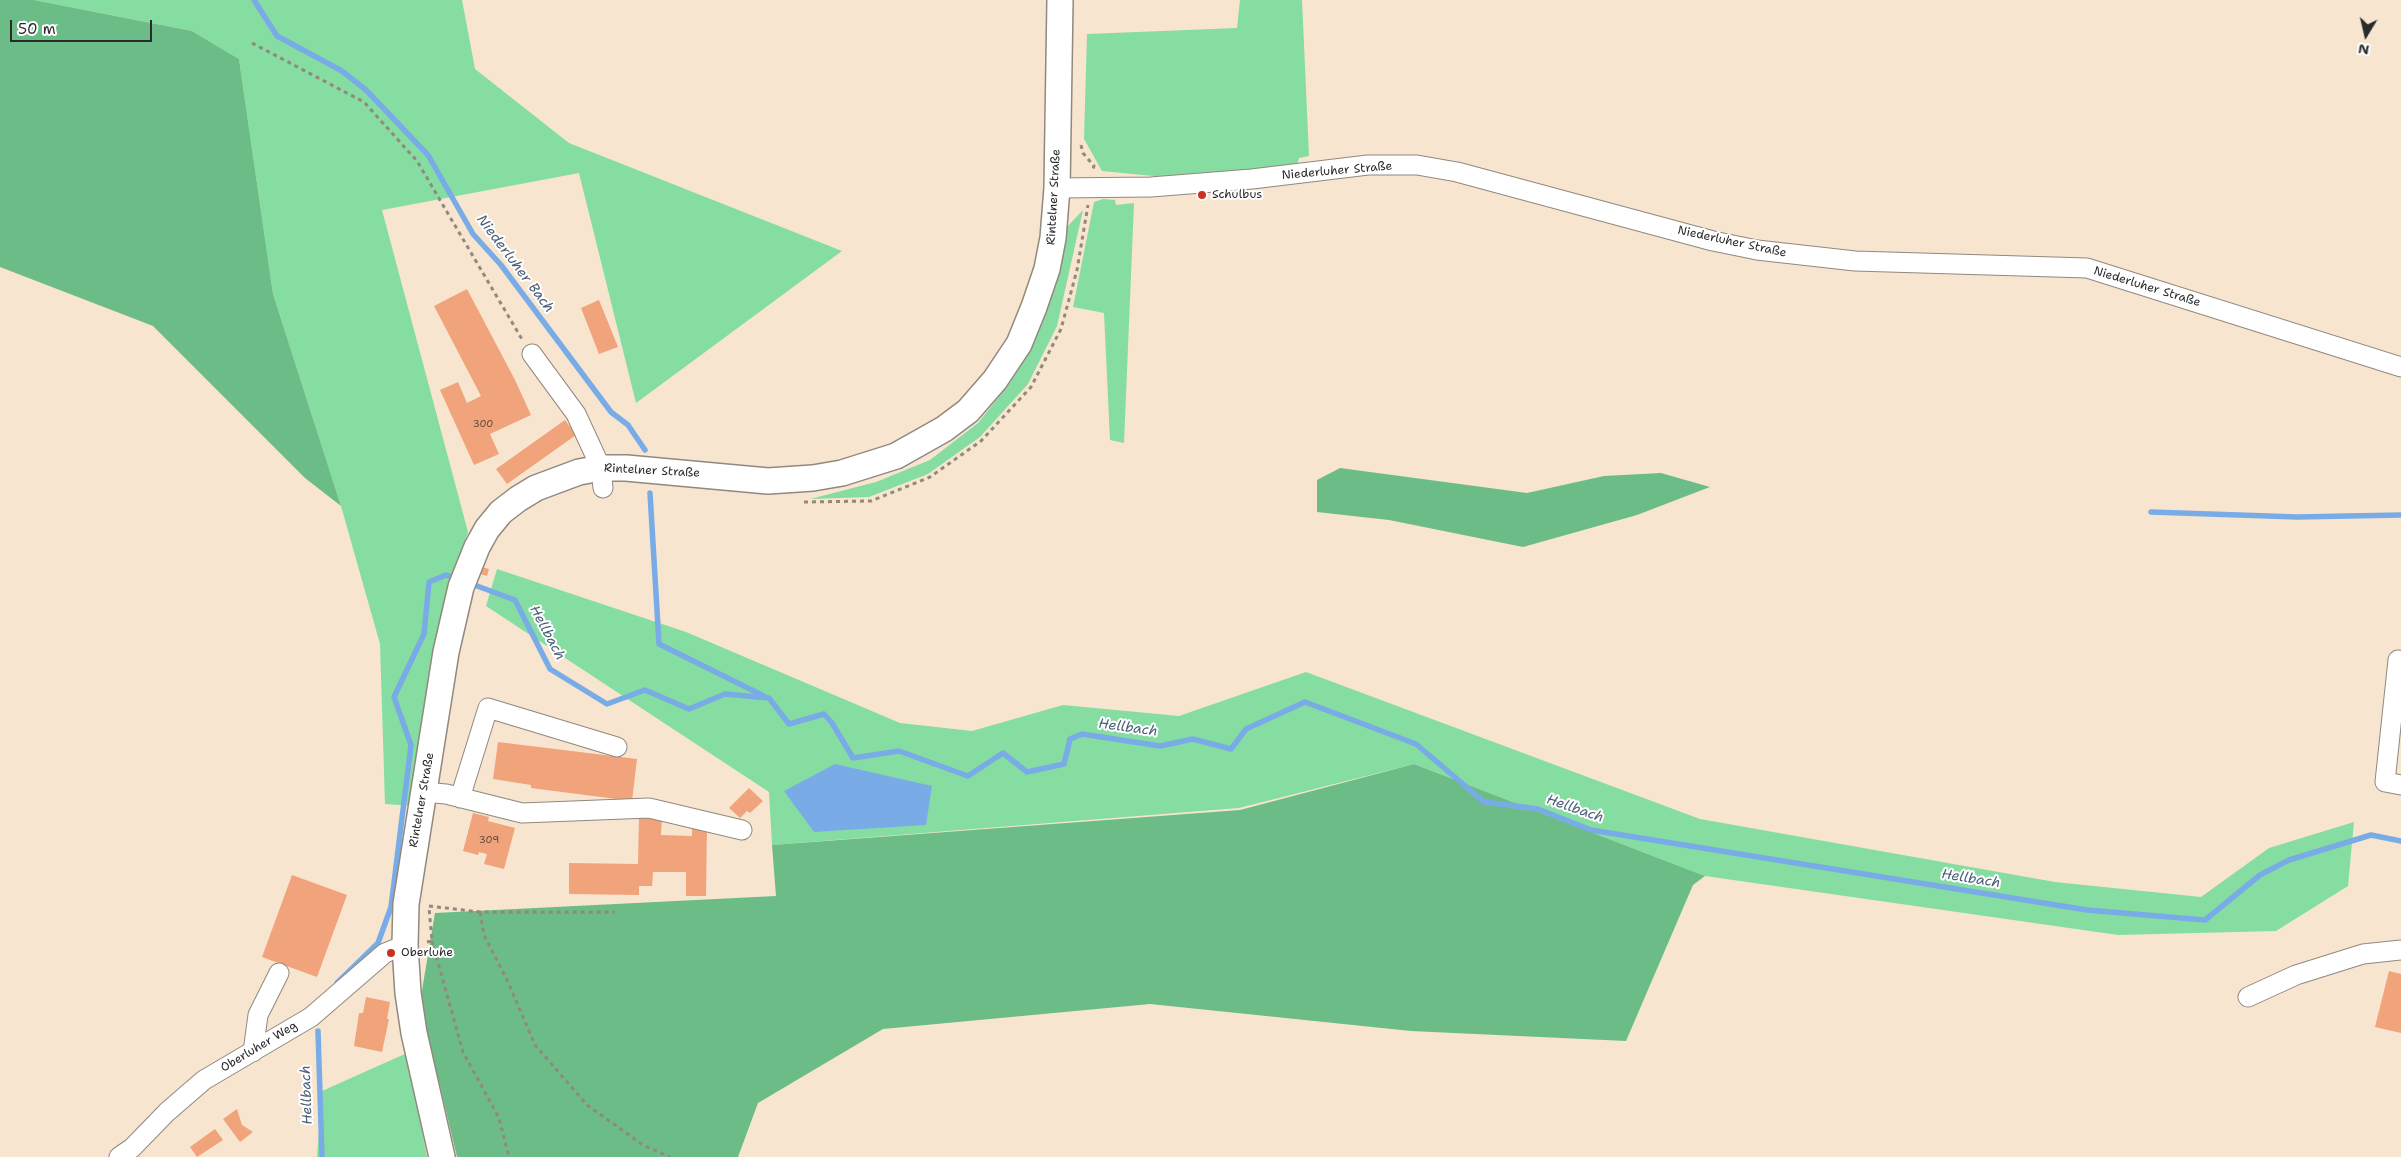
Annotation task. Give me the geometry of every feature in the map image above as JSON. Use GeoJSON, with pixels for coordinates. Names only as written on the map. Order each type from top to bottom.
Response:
{"type":"FeatureCollection","features":[{"type":"Feature","properties":{"kind":"main road","name":"Rintelner Straße"},"geometry":{"type":"LineString","coordinates":[[442,1157],[414,1033],[408,993],[405,945],[409,884],[446,652],[465,577],[487,528],[501,512],[518,499],[558,478],[602,478],[626,468],[667,470],[768,481],[813,478],[842,473],[896,456],[944,429],[968,411],[995,380],[1019,344],[1047,269],[1053,238],[1057,188],[1060,0]]}},
{"type":"Feature","properties":{"kind":"street","name":"Niederluher Straße"},"geometry":{"type":"LineString","coordinates":[[1057,188],[1151,187],[1252,179],[1368,165],[1417,165],[1457,172],[1703,238],[1758,250],[1855,261],[2087,268],[2401,367]]}},
{"type":"Feature","properties":{"kind":"street"},"geometry":{"type":"LineString","coordinates":[[532,354],[576,414],[602,478]]}},
{"type":"Feature","properties":{"kind":"street"},"geometry":{"type":"LineString","coordinates":[[2401,661],[2398,660],[2385,782],[2401,785]]}},
{"type":"Feature","properties":{"kind":"street"},"geometry":{"type":"LineString","coordinates":[[460,798],[488,708],[617,747]]}},
{"type":"Feature","properties":{"kind":"street"},"geometry":{"type":"LineString","coordinates":[[423,792],[522,812],[649,808],[742,830]]}},
{"type":"Feature","properties":{"kind":"street","name":"Oberluher Weg"},"geometry":{"type":"LineString","coordinates":[[119,1157],[132,1148],[167,1112],[204,1080],[311,1017],[385,953],[405,945]]}},
{"type":"Feature","properties":{"kind":"street"},"geometry":{"type":"LineString","coordinates":[[2248,997],[2296,974],[2363,954],[2401,950]]}},
{"type":"Feature","properties":{"kind":"street"},"geometry":{"type":"LineString","coordinates":[[253,1052],[258,1015],[278,972]]}},
{"type":"Feature","properties":{"kind":"path"},"geometry":{"type":"LineString","coordinates":[[252,43],[364,102],[417,161],[458,227],[514,327],[532,354]]}},
{"type":"Feature","properties":{"kind":"path"},"geometry":{"type":"LineString","coordinates":[[429,906],[480,912],[615,912]]}},
{"type":"Feature","properties":{"kind":"path"},"geometry":{"type":"LineString","coordinates":[[480,912],[484,935],[508,982],[534,1045],[587,1105],[643,1145],[670,1157]]}},
{"type":"Feature","properties":{"kind":"path"},"geometry":{"type":"LineString","coordinates":[[432,941],[463,1052],[499,1118],[509,1157]]}},
{"type":"Feature","properties":{"kind":"green space"},"geometry":{"type":"Polygon","coordinates":[[[0,0],[34,0],[192,31],[239,59],[273,294],[341,506],[305,478],[153,326],[0,267],[0,0]]]}},
{"type":"Feature","properties":{"kind":"green space"},"geometry":{"type":"Polygon","coordinates":[[[34,0],[462,0],[475,69],[569,143],[842,251],[636,403],[579,173],[382,210],[468,532],[453,572],[440,626],[416,806],[385,804],[380,644],[341,506],[273,294],[239,59],[192,31],[34,0]]]}},
{"type":"Feature","properties":{"kind":"green space"},"geometry":{"type":"Polygon","coordinates":[[[1240,0],[1302,0],[1309,156],[1299,158],[1297,165],[1184,179],[1102,171],[1084,139],[1087,34],[1237,28],[1240,0]]]}},
{"type":"Feature","properties":{"kind":"green space"},"geometry":{"type":"Polygon","coordinates":[[[1103,199],[1115,200],[1116,205],[1134,203],[1124,443],[1110,440],[1104,313],[1073,307],[1094,202],[1103,199]]]}},
{"type":"Feature","properties":{"kind":"green space"},"geometry":{"type":"Polygon","coordinates":[[[1083,210],[1057,326],[1028,384],[980,437],[928,474],[869,497],[810,499],[876,482],[930,460],[978,423],[1007,387],[1031,350],[1060,269],[1067,227],[1083,210]]]}},
{"type":"Feature","properties":{"kind":"green space"},"geometry":{"type":"Polygon","coordinates":[[[1340,468],[1527,493],[1604,476],[1661,473],[1710,487],[1637,515],[1523,547],[1389,520],[1317,512],[1317,480],[1340,468]]]}},
{"type":"Feature","properties":{"kind":"green space"},"geometry":{"type":"Polygon","coordinates":[[[497,569],[686,632],[900,723],[972,731],[1063,705],[1179,716],[1306,672],[1700,819],[2055,882],[2201,897],[2269,848],[2354,822],[2348,886],[2276,931],[2118,935],[1705,876],[1414,764],[1239,808],[772,845],[769,792],[486,606],[497,569]]]}},
{"type":"Feature","properties":{"kind":"green space"},"geometry":{"type":"Polygon","coordinates":[[[1414,764],[1705,876],[1693,885],[1626,1041],[1411,1031],[1150,1004],[883,1029],[758,1103],[738,1157],[457,1157],[420,1002],[435,913],[776,896],[772,845],[1240,810],[1414,764]]]}},
{"type":"Feature","properties":{"kind":"green space"},"geometry":{"type":"Polygon","coordinates":[[[407,1053],[427,1157],[317,1157],[322,1091],[407,1053]]]}},
{"type":"Feature","properties":{"kind":"water"},"geometry":{"type":"Polygon","coordinates":[[[835,764],[932,786],[926,825],[814,832],[784,791],[835,764]]]}},
{"type":"Feature","properties":{"kind":"building"},"geometry":{"type":"Polygon","coordinates":[[[467,289],[515,380],[531,415],[490,434],[499,454],[474,465],[440,390],[458,382],[467,403],[481,396],[434,306],[467,289]]]}},
{"type":"Feature","properties":{"kind":"building"},"geometry":{"type":"Polygon","coordinates":[[[599,300],[618,347],[599,354],[581,308],[599,300]]]}},
{"type":"Feature","properties":{"kind":"building"},"geometry":{"type":"Polygon","coordinates":[[[565,420],[576,435],[507,484],[496,469],[565,420]]]}},
{"type":"Feature","properties":{"kind":"building"},"geometry":{"type":"Polygon","coordinates":[[[482,567],[489,569],[487,576],[480,574],[482,567]]]}},
{"type":"Feature","properties":{"kind":"building"},"geometry":{"type":"Polygon","coordinates":[[[498,742],[637,759],[632,801],[531,788],[531,785],[493,779],[498,742]]]}},
{"type":"Feature","properties":{"kind":"building"},"geometry":{"type":"Polygon","coordinates":[[[749,788],[763,801],[750,813],[747,811],[740,818],[729,808],[749,788]]]}},
{"type":"Feature","properties":{"kind":"building"},"geometry":{"type":"Polygon","coordinates":[[[473,813],[489,817],[488,821],[515,828],[504,869],[484,864],[487,854],[479,852],[478,855],[463,851],[473,813]]]}},
{"type":"Feature","properties":{"kind":"building"},"geometry":{"type":"Polygon","coordinates":[[[639,815],[662,816],[661,835],[692,836],[692,823],[707,823],[706,896],[686,896],[686,872],[653,872],[652,886],[639,886],[639,895],[569,894],[569,863],[638,864],[639,815]]]}},
{"type":"Feature","properties":{"kind":"building"},"geometry":{"type":"Polygon","coordinates":[[[292,875],[347,895],[317,977],[262,957],[292,875]]]}},
{"type":"Feature","properties":{"kind":"building"},"geometry":{"type":"Polygon","coordinates":[[[2389,971],[2401,974],[2401,1033],[2375,1027],[2389,971]]]}},
{"type":"Feature","properties":{"kind":"building"},"geometry":{"type":"Polygon","coordinates":[[[366,997],[390,1002],[387,1019],[389,1019],[382,1052],[354,1046],[359,1013],[363,1013],[366,997]]]}},
{"type":"Feature","properties":{"kind":"building"},"geometry":{"type":"Polygon","coordinates":[[[237,1109],[242,1125],[253,1132],[240,1142],[223,1119],[237,1109]]]}},
{"type":"Feature","properties":{"kind":"building"},"geometry":{"type":"Polygon","coordinates":[[[215,1129],[223,1140],[197,1157],[190,1147],[215,1129]]]}},
{"type":"Feature","properties":{"kind":"waterway","name":"Niederluher Bach"},"geometry":{"type":"LineString","coordinates":[[254,0],[277,36],[342,71],[366,90],[428,155],[473,234],[501,265],[611,412],[628,425],[645,450]]}},
{"type":"Feature","properties":{"kind":"waterway","name":"Niederluher Bach"},"geometry":{"type":"LineString","coordinates":[[650,493],[659,644],[764,696]]}},
{"type":"Feature","properties":{"kind":"waterway"},"geometry":{"type":"LineString","coordinates":[[2151,512],[2297,517],[2401,515]]}},
{"type":"Feature","properties":{"kind":"waterway","name":"Hellbach"},"geometry":{"type":"LineString","coordinates":[[337,983],[378,943],[391,907],[411,745],[394,697],[424,634],[429,582],[446,575],[458,579]]}},
{"type":"Feature","properties":{"kind":"waterway","name":"Hellbach"},"geometry":{"type":"LineString","coordinates":[[469,583],[515,600],[550,669],[607,704],[645,690],[689,709],[725,694],[769,698],[789,724],[824,714],[832,723],[853,758],[899,751],[968,776],[1003,753],[1027,772],[1064,764],[1070,739],[1082,734],[1160,746],[1193,739],[1231,749],[1246,729],[1305,702],[1416,744],[1484,802],[1538,809],[1591,830],[2087,910],[2205,920],[2260,875],[2289,860],[2371,835],[2401,841]]}},
{"type":"Feature","properties":{"kind":"waterway","name":"Hellbach"},"geometry":{"type":"LineString","coordinates":[[318,1031],[322,1157]]}},
{"type":"Feature","properties":{"kind":"place","name":"Schulbus"},"geometry":{"type":"Point","coordinates":[1202,195]}},
{"type":"Feature","properties":{"kind":"place","name":"Oberluhe"},"geometry":{"type":"Point","coordinates":[391,953]}}]}
